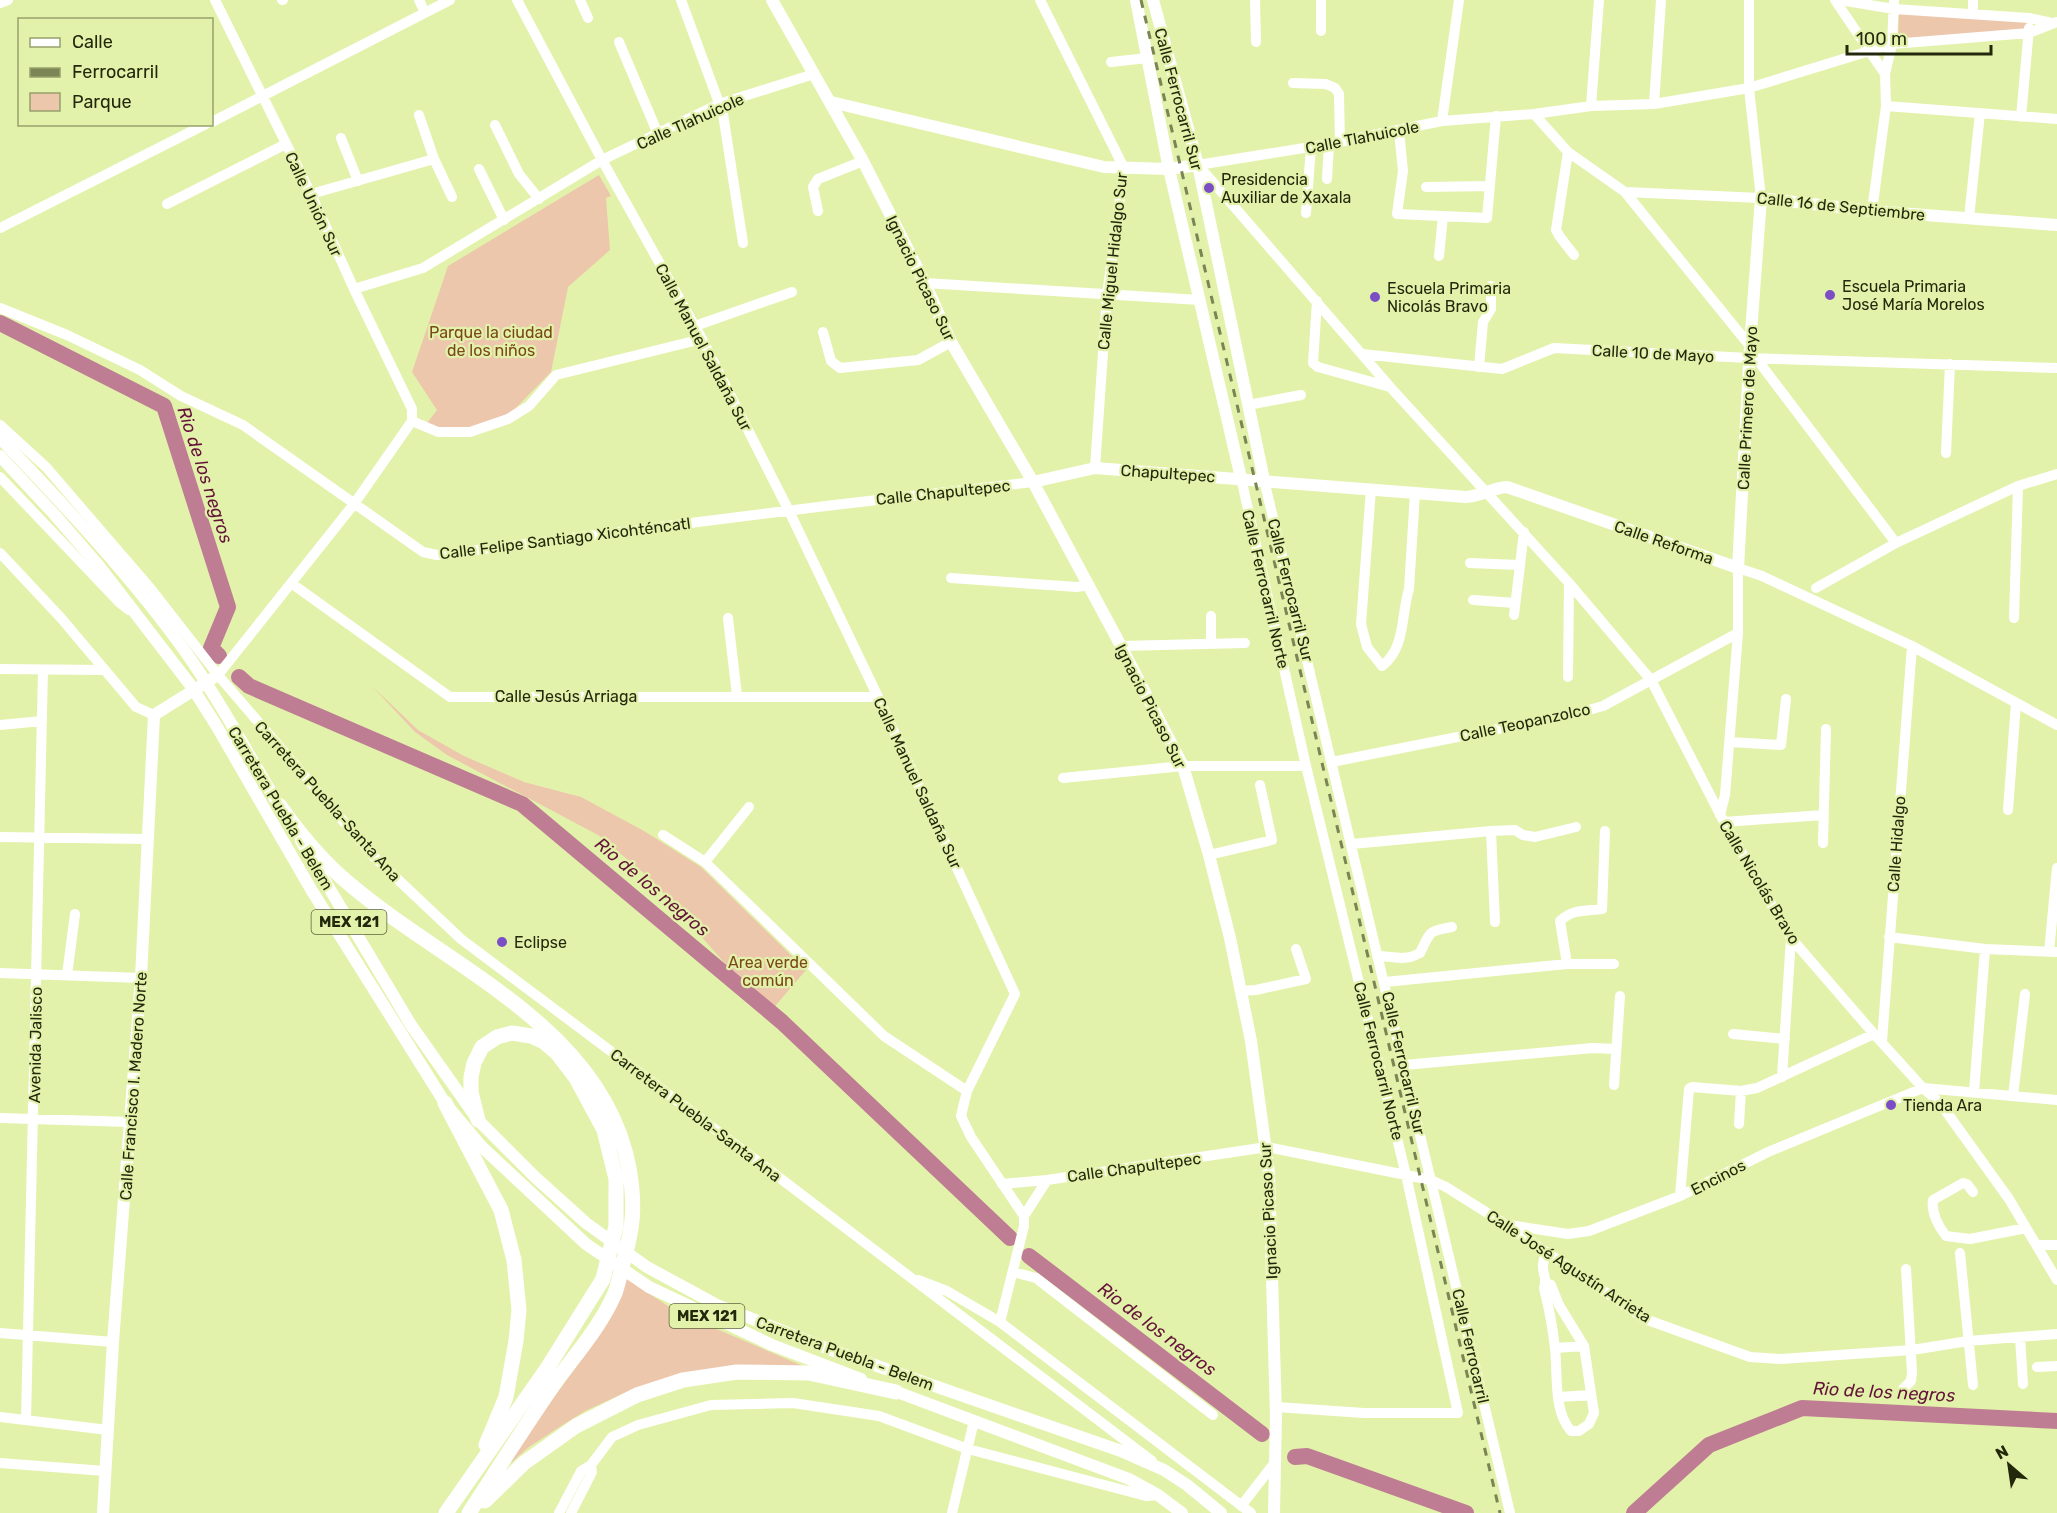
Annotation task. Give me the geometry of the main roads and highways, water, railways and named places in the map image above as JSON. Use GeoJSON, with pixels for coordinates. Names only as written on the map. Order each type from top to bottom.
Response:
{"type":"FeatureCollection","features":[{"type":"Feature","properties":{"kind":"highway"},"geometry":{"type":"LineString","coordinates":[[280,806],[312,846],[345,881],[383,911],[502,994],[568,1050],[591,1079],[607,1107],[625,1148],[633,1192],[632,1231],[615,1293],[599,1320],[527,1423],[470,1513]]}},
{"type":"Feature","properties":{"kind":"highway"},"geometry":{"type":"LineString","coordinates":[[446,1513],[555,1357],[603,1279],[616,1226],[616,1179],[604,1130],[576,1078],[557,1053],[544,1042],[531,1036],[512,1033],[497,1037],[482,1047],[474,1063],[471,1077],[471,1092],[478,1120]]}},
{"type":"Feature","properties":{"kind":"highway"},"geometry":{"type":"LineString","coordinates":[[445,1103],[501,1210],[514,1260],[519,1310],[506,1397],[475,1472]]}},
{"type":"Feature","properties":{"kind":"highway"},"geometry":{"type":"LineString","coordinates":[[470,1513],[524,1463],[576,1426],[637,1395],[683,1380],[737,1372],[809,1373],[896,1392]]}},
{"type":"Feature","properties":{"kind":"main road","name":"Ignacio Picaso Sur"},"geometry":{"type":"LineString","coordinates":[[772,0],[863,161],[925,284],[951,342],[1033,482],[1183,766],[1230,938],[1251,1041],[1267,1147],[1276,1407],[1274,1513]]}},
{"type":"Feature","properties":{"kind":"main road","name":"Calle Ferrocarril Norte"},"geometry":{"type":"LineString","coordinates":[[1136,0],[1169,170],[1241,478]]}},
{"type":"Feature","properties":{"kind":"main road","name":"Calle Ferrocarril Sur"},"geometry":{"type":"LineString","coordinates":[[1153,0],[1198,165],[1264,480]]}},
{"type":"Feature","properties":{"kind":"main road","name":"Calle Tlahuicole"},"geometry":{"type":"LineString","coordinates":[[831,102],[1104,167],[1169,170],[1198,165]]}},
{"type":"Feature","properties":{"kind":"main road","name":"Calle 16 de Septiembre"},"geometry":{"type":"LineString","coordinates":[[1761,198],[1872,211],[2057,225]]}},
{"type":"Feature","properties":{"kind":"main road","name":"Calle Primero de Mayo"},"geometry":{"type":"LineString","coordinates":[[1738,568],[1761,198]]}},
{"type":"Feature","properties":{"kind":"main road","name":"Carretera Puebla - Belem"},"geometry":{"type":"LineString","coordinates":[[0,438],[60,502],[160,617],[188,656],[312,891],[445,1103],[482,1147],[586,1244],[650,1287],[772,1345],[1130,1479],[1158,1495],[1182,1513]]}},
{"type":"Feature","properties":{"kind":"main road","name":"Carretera Puebla - Belem"},"geometry":{"type":"LineString","coordinates":[[0,456],[54,514],[222,722],[280,806],[411,1025],[478,1120],[535,1177],[586,1223],[647,1267],[717,1305],[826,1348],[1121,1450],[1164,1470],[1187,1485],[1221,1513]]}},
{"type":"Feature","properties":{"kind":"main road","name":"Chapultepec"},"geometry":{"type":"LineString","coordinates":[[1095,468],[1241,478]]}},
{"type":"Feature","properties":{"kind":"main road","name":"Calle Chapultepec"},"geometry":{"type":"LineString","coordinates":[[1033,482],[1095,468]]}},
{"type":"Feature","properties":{"kind":"main road","name":"Calle Reforma"},"geometry":{"type":"LineString","coordinates":[[1241,478],[1466,497],[1478,496],[1507,487],[1738,568]]}},
{"type":"Feature","properties":{"kind":"main road","name":"Calle Francisco I. Madero Norte"},"geometry":{"type":"LineString","coordinates":[[103,1513],[113,1342],[141,978],[154,716],[218,675]]}},
{"type":"Feature","properties":{"kind":"waterway","name":"Rio de los negros"},"geometry":{"type":"LineString","coordinates":[[0,323],[164,406],[228,607],[211,648],[219,656]]}},
{"type":"Feature","properties":{"kind":"waterway","name":"Rio de los negros"},"geometry":{"type":"LineString","coordinates":[[239,677],[249,686],[522,804],[782,1022],[1010,1238]]}},
{"type":"Feature","properties":{"kind":"waterway","name":"Rio de los negros"},"geometry":{"type":"LineString","coordinates":[[1029,1256],[1262,1434]]}},
{"type":"Feature","properties":{"kind":"waterway","name":"Rio de los negros"},"geometry":{"type":"LineString","coordinates":[[1634,1513],[1709,1445],[1802,1408],[2057,1421]]}},
{"type":"Feature","properties":{"kind":"waterway","name":"Rio de los negros"},"geometry":{"type":"LineString","coordinates":[[1295,1457],[1307,1456],[1466,1513]]}},
{"type":"Feature","properties":{"kind":"railway"},"geometry":{"type":"LineString","coordinates":[[1141,0],[1500,1513]]}},
{"type":"Feature","properties":{"kind":"place","name":"Presidencia Auxiliar de Xaxala"},"geometry":{"type":"Point","coordinates":[1209,188]}},
{"type":"Feature","properties":{"kind":"place","name":"Escuela Primaria José María Morelos"},"geometry":{"type":"Point","coordinates":[1830,295]}},
{"type":"Feature","properties":{"kind":"place","name":"Escuela Primaria Nicolás Bravo"},"geometry":{"type":"Point","coordinates":[1375,297]}},
{"type":"Feature","properties":{"kind":"place","name":"Eclipse"},"geometry":{"type":"Point","coordinates":[502,942]}},
{"type":"Feature","properties":{"kind":"place","name":"Tienda Ara"},"geometry":{"type":"Point","coordinates":[1891,1105]}},
{"type":"Feature","properties":{"kind":"park label","name":"Parque la ciudad de los niños"},"geometry":{"type":"Point","coordinates":[491,341]}},
{"type":"Feature","properties":{"kind":"park label","name":"Area verde común"},"geometry":{"type":"Point","coordinates":[768,971]}}]}
